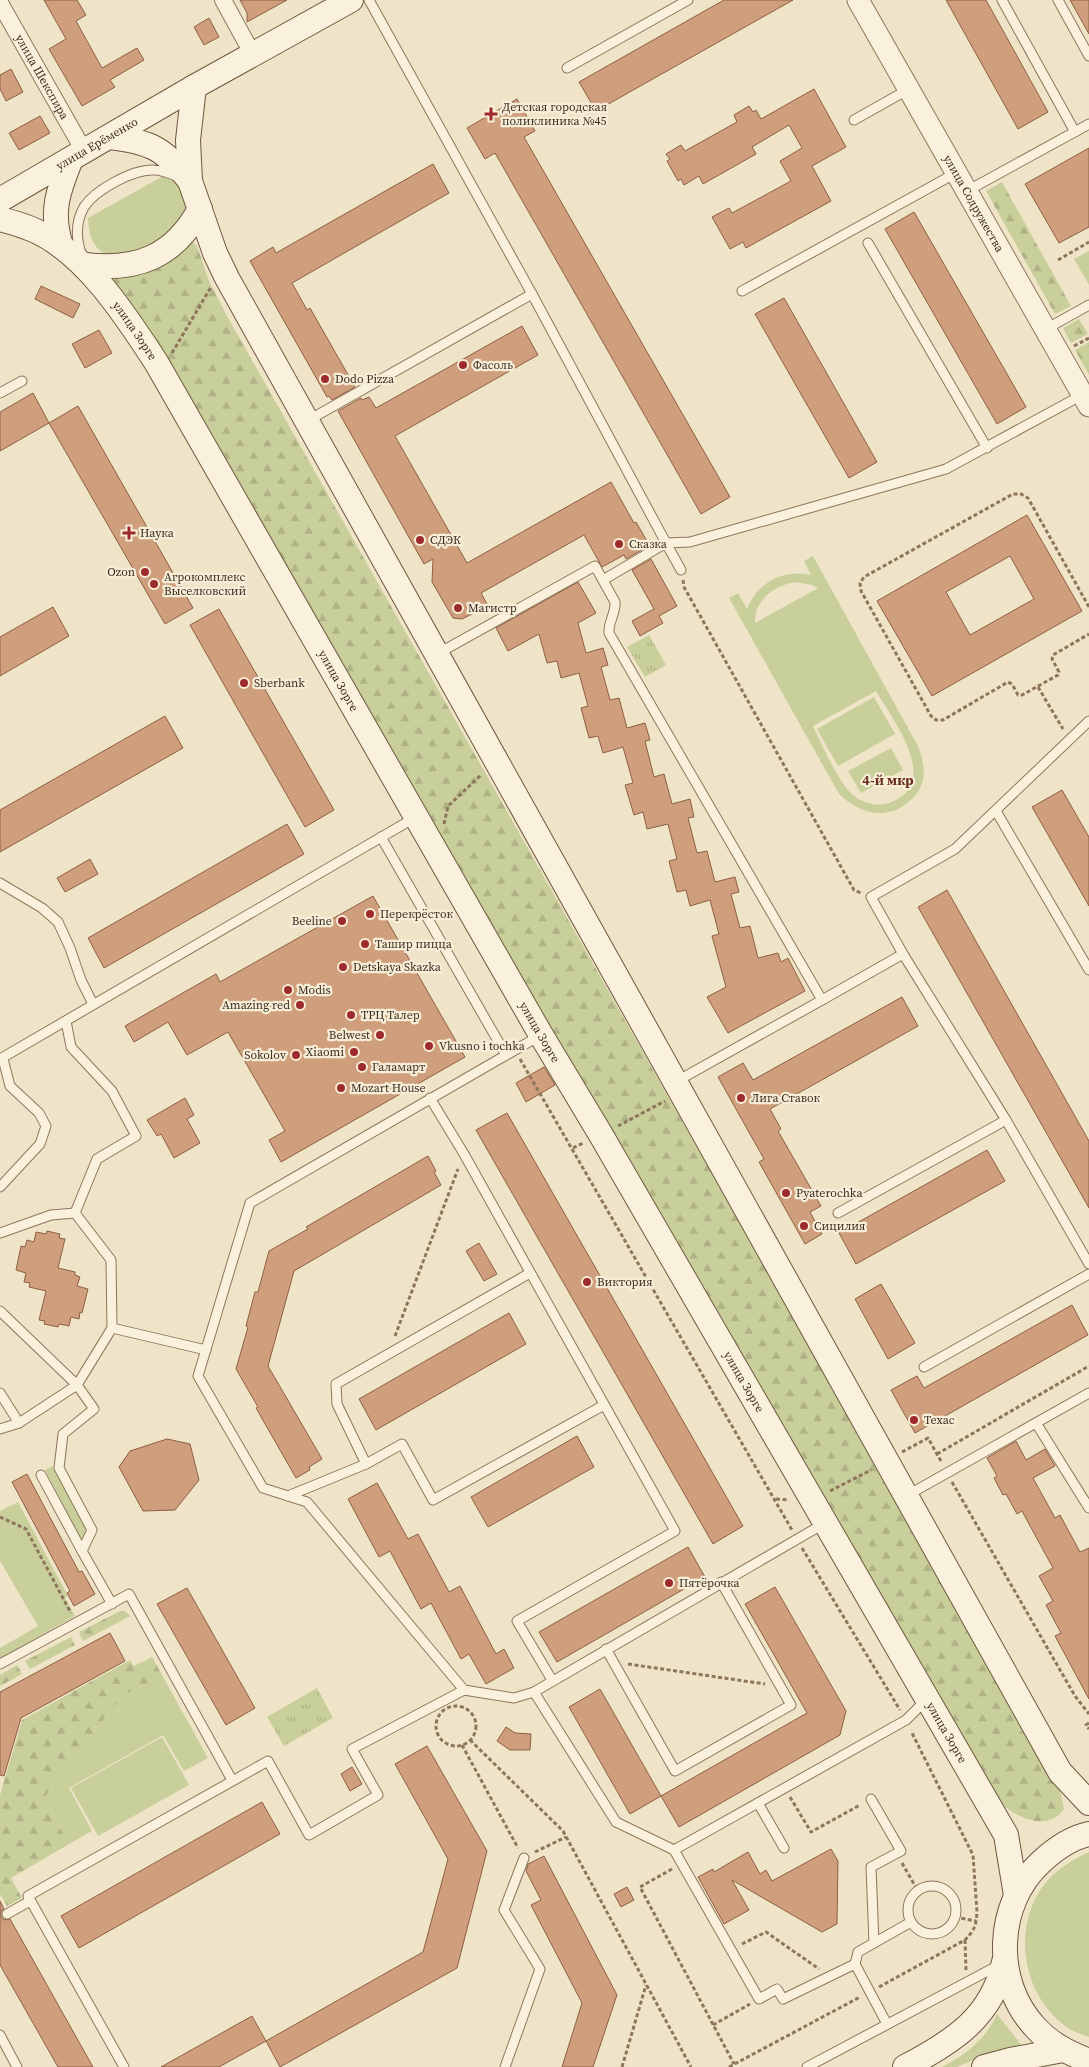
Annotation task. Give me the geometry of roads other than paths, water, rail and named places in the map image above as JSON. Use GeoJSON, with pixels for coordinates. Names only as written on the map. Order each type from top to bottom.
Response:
{"type":"FeatureCollection","features":[{"type":"Feature","properties":{"kind":"main road","name":"улица Ерёменко"},"geometry":{"type":"LineString","coordinates":[[0,200],[194,87],[352,0]]}},
{"type":"Feature","properties":{"kind":"main road"},"geometry":{"type":"LineString","coordinates":[[194,87],[188,140],[190,181],[215,253],[227,278],[1060,1772],[1089,1803]]}},
{"type":"Feature","properties":{"kind":"main road"},"geometry":{"type":"LineString","coordinates":[[110,137],[135,140],[152,146],[174,162],[190,181]]}},
{"type":"Feature","properties":{"kind":"main road"},"geometry":{"type":"LineString","coordinates":[[61,246],[56,232],[55,204],[59,186],[78,155]]}},
{"type":"Feature","properties":{"kind":"main road"},"geometry":{"type":"LineString","coordinates":[[85,265],[116,267],[148,259],[179,239],[190,227],[200,210]]}},
{"type":"Feature","properties":{"kind":"main road","name":"улица Зорге"},"geometry":{"type":"LineString","coordinates":[[0,219],[36,231],[61,246],[85,265],[140,337],[156,362],[198,439],[541,1035],[601,1135],[1006,1835],[1016,1895]]}},
{"type":"Feature","properties":{"kind":"main road"},"geometry":{"type":"LineString","coordinates":[[905,2067],[936,2051],[975,2021],[993,1994],[1001,1975],[1004,1962],[1006,1928],[1016,1895],[1033,1870],[1055,1849],[1089,1834]]}},
{"type":"Feature","properties":{"kind":"main road"},"geometry":{"type":"LineString","coordinates":[[1004,1962],[1014,1997],[1034,2027],[1063,2050],[1089,2061]]}},
{"type":"Feature","properties":{"kind":"main road"},"geometry":{"type":"LineString","coordinates":[[984,2067],[1063,2050]]}},
{"type":"Feature","properties":{"kind":"street"},"geometry":{"type":"LineString","coordinates":[[223,0],[253,55]]}},
{"type":"Feature","properties":{"kind":"street","name":"улица Содружества"},"geometry":{"type":"LineString","coordinates":[[858,0],[1086,400]]}},
{"type":"Feature","properties":{"kind":"street","name":"улица Шекспира"},"geometry":{"type":"LineString","coordinates":[[0,3],[78,155]]}},
{"type":"Feature","properties":{"kind":"lane"},"geometry":{"type":"LineString","coordinates":[[369,0],[532,294],[681,570]]}},
{"type":"Feature","properties":{"kind":"lane"},"geometry":{"type":"LineString","coordinates":[[567,68],[688,0]]}},
{"type":"Feature","properties":{"kind":"lane"},"geometry":{"type":"LineString","coordinates":[[1002,0],[1075,132]]}},
{"type":"Feature","properties":{"kind":"lane"},"geometry":{"type":"LineString","coordinates":[[1058,0],[1089,56]]}},
{"type":"Feature","properties":{"kind":"lane"},"geometry":{"type":"LineString","coordinates":[[854,120],[909,89]]}},
{"type":"Feature","properties":{"kind":"lane"},"geometry":{"type":"LineString","coordinates":[[742,291],[962,182],[1089,124]]}},
{"type":"Feature","properties":{"kind":"lane"},"geometry":{"type":"LineString","coordinates":[[85,265],[78,245],[79,221],[84,207],[103,190],[141,171],[169,172],[190,181]]}},
{"type":"Feature","properties":{"kind":"lane"},"geometry":{"type":"LineString","coordinates":[[868,243],[987,448]]}},
{"type":"Feature","properties":{"kind":"lane"},"geometry":{"type":"LineString","coordinates":[[306,421],[532,294]]}},
{"type":"Feature","properties":{"kind":"lane"},"geometry":{"type":"LineString","coordinates":[[1045,329],[1089,305]]}},
{"type":"Feature","properties":{"kind":"lane"},"geometry":{"type":"LineString","coordinates":[[0,393],[22,381]]}},
{"type":"Feature","properties":{"kind":"lane"},"geometry":{"type":"LineString","coordinates":[[603,580],[666,543],[690,542],[946,469],[1086,400]]}},
{"type":"Feature","properties":{"kind":"lane"},"geometry":{"type":"LineString","coordinates":[[436,654],[595,566],[615,602],[608,628],[609,633],[822,1000]]}},
{"type":"Feature","properties":{"kind":"lane"},"geometry":{"type":"LineString","coordinates":[[1089,722],[955,849],[871,897],[903,954],[1006,1120],[1089,1264]]}},
{"type":"Feature","properties":{"kind":"lane"},"geometry":{"type":"LineString","coordinates":[[996,811],[1089,970]]}},
{"type":"Feature","properties":{"kind":"lane"},"geometry":{"type":"LineString","coordinates":[[0,1187],[40,1144],[46,1126],[39,1113],[10,1086],[1,1059],[381,837],[422,826]]}},
{"type":"Feature","properties":{"kind":"lane"},"geometry":{"type":"LineString","coordinates":[[381,837],[506,1055]]}},
{"type":"Feature","properties":{"kind":"lane"},"geometry":{"type":"LineString","coordinates":[[0,882],[42,908],[58,922],[70,948],[81,980],[94,1004]]}},
{"type":"Feature","properties":{"kind":"lane"},"geometry":{"type":"LineString","coordinates":[[678,1087],[822,1000],[903,954]]}},
{"type":"Feature","properties":{"kind":"lane"},"geometry":{"type":"LineString","coordinates":[[66,1021],[71,1047],[112,1091],[136,1136],[97,1159],[75,1213]]}},
{"type":"Feature","properties":{"kind":"lane"},"geometry":{"type":"LineString","coordinates":[[464,1690],[306,1502],[263,1488],[198,1376],[250,1203],[541,1035]]}},
{"type":"Feature","properties":{"kind":"lane"},"geometry":{"type":"LineString","coordinates":[[430,1098],[464,1154],[675,1531],[517,1621],[552,1680]]}},
{"type":"Feature","properties":{"kind":"lane"},"geometry":{"type":"LineString","coordinates":[[838,1213],[1006,1120]]}},
{"type":"Feature","properties":{"kind":"lane"},"geometry":{"type":"LineString","coordinates":[[0,1233],[51,1215],[75,1213]]}},
{"type":"Feature","properties":{"kind":"lane"},"geometry":{"type":"LineString","coordinates":[[0,1429],[19,1423],[77,1385],[112,1328],[111,1260],[75,1213]]}},
{"type":"Feature","properties":{"kind":"lane"},"geometry":{"type":"LineString","coordinates":[[366,1464],[337,1404],[336,1384],[530,1273]]}},
{"type":"Feature","properties":{"kind":"lane"},"geometry":{"type":"LineString","coordinates":[[924,1367],[1089,1274]]}},
{"type":"Feature","properties":{"kind":"lane"},"geometry":{"type":"LineString","coordinates":[[0,1311],[77,1385],[94,1409],[62,1434],[59,1468],[92,1530],[82,1551]]}},
{"type":"Feature","properties":{"kind":"lane"},"geometry":{"type":"LineString","coordinates":[[112,1328],[206,1350]]}},
{"type":"Feature","properties":{"kind":"lane"},"geometry":{"type":"LineString","coordinates":[[0,1393],[19,1423]]}},
{"type":"Feature","properties":{"kind":"lane"},"geometry":{"type":"LineString","coordinates":[[906,1496],[1089,1393]]}},
{"type":"Feature","properties":{"kind":"lane"},"geometry":{"type":"LineString","coordinates":[[288,1496],[366,1464],[402,1444],[434,1500],[604,1404]]}},
{"type":"Feature","properties":{"kind":"lane"},"geometry":{"type":"LineString","coordinates":[[1036,1423],[1089,1508]]}},
{"type":"Feature","properties":{"kind":"lane"},"geometry":{"type":"LineString","coordinates":[[41,1475],[112,1604]]}},
{"type":"Feature","properties":{"kind":"lane"},"geometry":{"type":"LineString","coordinates":[[124,2067],[28,1896],[268,1761],[309,1835],[378,1796],[352,1749],[464,1690],[514,1698],[534,1692],[825,1523]]}},
{"type":"Feature","properties":{"kind":"lane"},"geometry":{"type":"LineString","coordinates":[[606,1649],[675,1771],[791,1705],[721,1582]]}},
{"type":"Feature","properties":{"kind":"lane"},"geometry":{"type":"LineString","coordinates":[[0,1664],[129,1594],[232,1780]]}},
{"type":"Feature","properties":{"kind":"lane"},"geometry":{"type":"LineString","coordinates":[[534,1692],[616,1822],[674,1850],[759,1999],[777,1990],[783,1999],[855,1964]]}},
{"type":"Feature","properties":{"kind":"lane"},"geometry":{"type":"LineString","coordinates":[[674,1850],[906,1720],[928,1698]]}},
{"type":"Feature","properties":{"kind":"lane"},"geometry":{"type":"LineString","coordinates":[[871,1800],[901,1851],[870,1867],[874,1943]]}},
{"type":"Feature","properties":{"kind":"lane"},"geometry":{"type":"LineString","coordinates":[[758,1803],[784,1848]]}},
{"type":"Feature","properties":{"kind":"lane"},"geometry":{"type":"LineString","coordinates":[[505,2067],[540,1969],[504,1910],[524,1858]]}},
{"type":"Feature","properties":{"kind":"lane"},"geometry":{"type":"LineString","coordinates":[[927,1887],[937,1887],[946,1890],[953,1898],[956,1907],[956,1917],[950,1927],[941,1933],[929,1934],[919,1931],[911,1922],[908,1911],[910,1900],[918,1891],[927,1887]]}},
{"type":"Feature","properties":{"kind":"lane"},"geometry":{"type":"LineString","coordinates":[[8,1914],[30,1901]]}},
{"type":"Feature","properties":{"kind":"lane"},"geometry":{"type":"LineString","coordinates":[[887,2024],[855,1964],[858,1952],[911,1922]]}},
{"type":"Feature","properties":{"kind":"lane"},"geometry":{"type":"LineString","coordinates":[[807,2067],[1004,1962]]}},
{"type":"Feature","properties":{"kind":"lane"},"geometry":{"type":"LineString","coordinates":[[0,2035],[17,2067]]}},
{"type":"Feature","properties":{"kind":"place","name":"Детская городская поликлиника №45"},"geometry":{"type":"Point","coordinates":[491,114]}},
{"type":"Feature","properties":{"kind":"place","name":"Фасоль"},"geometry":{"type":"Point","coordinates":[463,365]}},
{"type":"Feature","properties":{"kind":"place","name":"Dodo Pizza"},"geometry":{"type":"Point","coordinates":[325,379]}},
{"type":"Feature","properties":{"kind":"place","name":"Наука"},"geometry":{"type":"Point","coordinates":[129,533]}},
{"type":"Feature","properties":{"kind":"place","name":"СДЭК"},"geometry":{"type":"Point","coordinates":[420,540]}},
{"type":"Feature","properties":{"kind":"place","name":"Сказка"},"geometry":{"type":"Point","coordinates":[619,544]}},
{"type":"Feature","properties":{"kind":"place","name":"Ozon"},"geometry":{"type":"Point","coordinates":[145,572]}},
{"type":"Feature","properties":{"kind":"place","name":"Агрокомплекс Выселковский"},"geometry":{"type":"Point","coordinates":[154,584]}},
{"type":"Feature","properties":{"kind":"place","name":"Магистр"},"geometry":{"type":"Point","coordinates":[458,608]}},
{"type":"Feature","properties":{"kind":"place","name":"Sberbank"},"geometry":{"type":"Point","coordinates":[244,683]}},
{"type":"Feature","properties":{"kind":"place","name":"Перекрёсток"},"geometry":{"type":"Point","coordinates":[370,914]}},
{"type":"Feature","properties":{"kind":"place","name":"Beeline"},"geometry":{"type":"Point","coordinates":[342,921]}},
{"type":"Feature","properties":{"kind":"place","name":"Ташир пицца"},"geometry":{"type":"Point","coordinates":[365,944]}},
{"type":"Feature","properties":{"kind":"place","name":"Detskaya Skazka"},"geometry":{"type":"Point","coordinates":[343,967]}},
{"type":"Feature","properties":{"kind":"place","name":"Modis"},"geometry":{"type":"Point","coordinates":[288,990]}},
{"type":"Feature","properties":{"kind":"place","name":"Amazing red"},"geometry":{"type":"Point","coordinates":[300,1005]}},
{"type":"Feature","properties":{"kind":"place","name":"ТРЦ Талер"},"geometry":{"type":"Point","coordinates":[351,1015]}},
{"type":"Feature","properties":{"kind":"place","name":"Belwest"},"geometry":{"type":"Point","coordinates":[380,1035]}},
{"type":"Feature","properties":{"kind":"place","name":"Vkusno i tochka"},"geometry":{"type":"Point","coordinates":[429,1046]}},
{"type":"Feature","properties":{"kind":"place","name":"Xiaomi"},"geometry":{"type":"Point","coordinates":[354,1052]}},
{"type":"Feature","properties":{"kind":"place","name":"Sokolov"},"geometry":{"type":"Point","coordinates":[296,1055]}},
{"type":"Feature","properties":{"kind":"place","name":"Галамарт"},"geometry":{"type":"Point","coordinates":[362,1067]}},
{"type":"Feature","properties":{"kind":"place","name":"Mozart House"},"geometry":{"type":"Point","coordinates":[341,1088]}},
{"type":"Feature","properties":{"kind":"place","name":"Лига Ставок"},"geometry":{"type":"Point","coordinates":[741,1098]}},
{"type":"Feature","properties":{"kind":"place","name":"Pyaterochka"},"geometry":{"type":"Point","coordinates":[786,1193]}},
{"type":"Feature","properties":{"kind":"place","name":"Сицилия"},"geometry":{"type":"Point","coordinates":[804,1226]}},
{"type":"Feature","properties":{"kind":"place","name":"Виктория"},"geometry":{"type":"Point","coordinates":[587,1282]}},
{"type":"Feature","properties":{"kind":"place","name":"Техас"},"geometry":{"type":"Point","coordinates":[914,1420]}},
{"type":"Feature","properties":{"kind":"place","name":"Пятёрочка"},"geometry":{"type":"Point","coordinates":[669,1583]}},
{"type":"Feature","properties":{"kind":"district","name":"4-й мкр"},"geometry":{"type":"Point","coordinates":[888,780]}}]}
